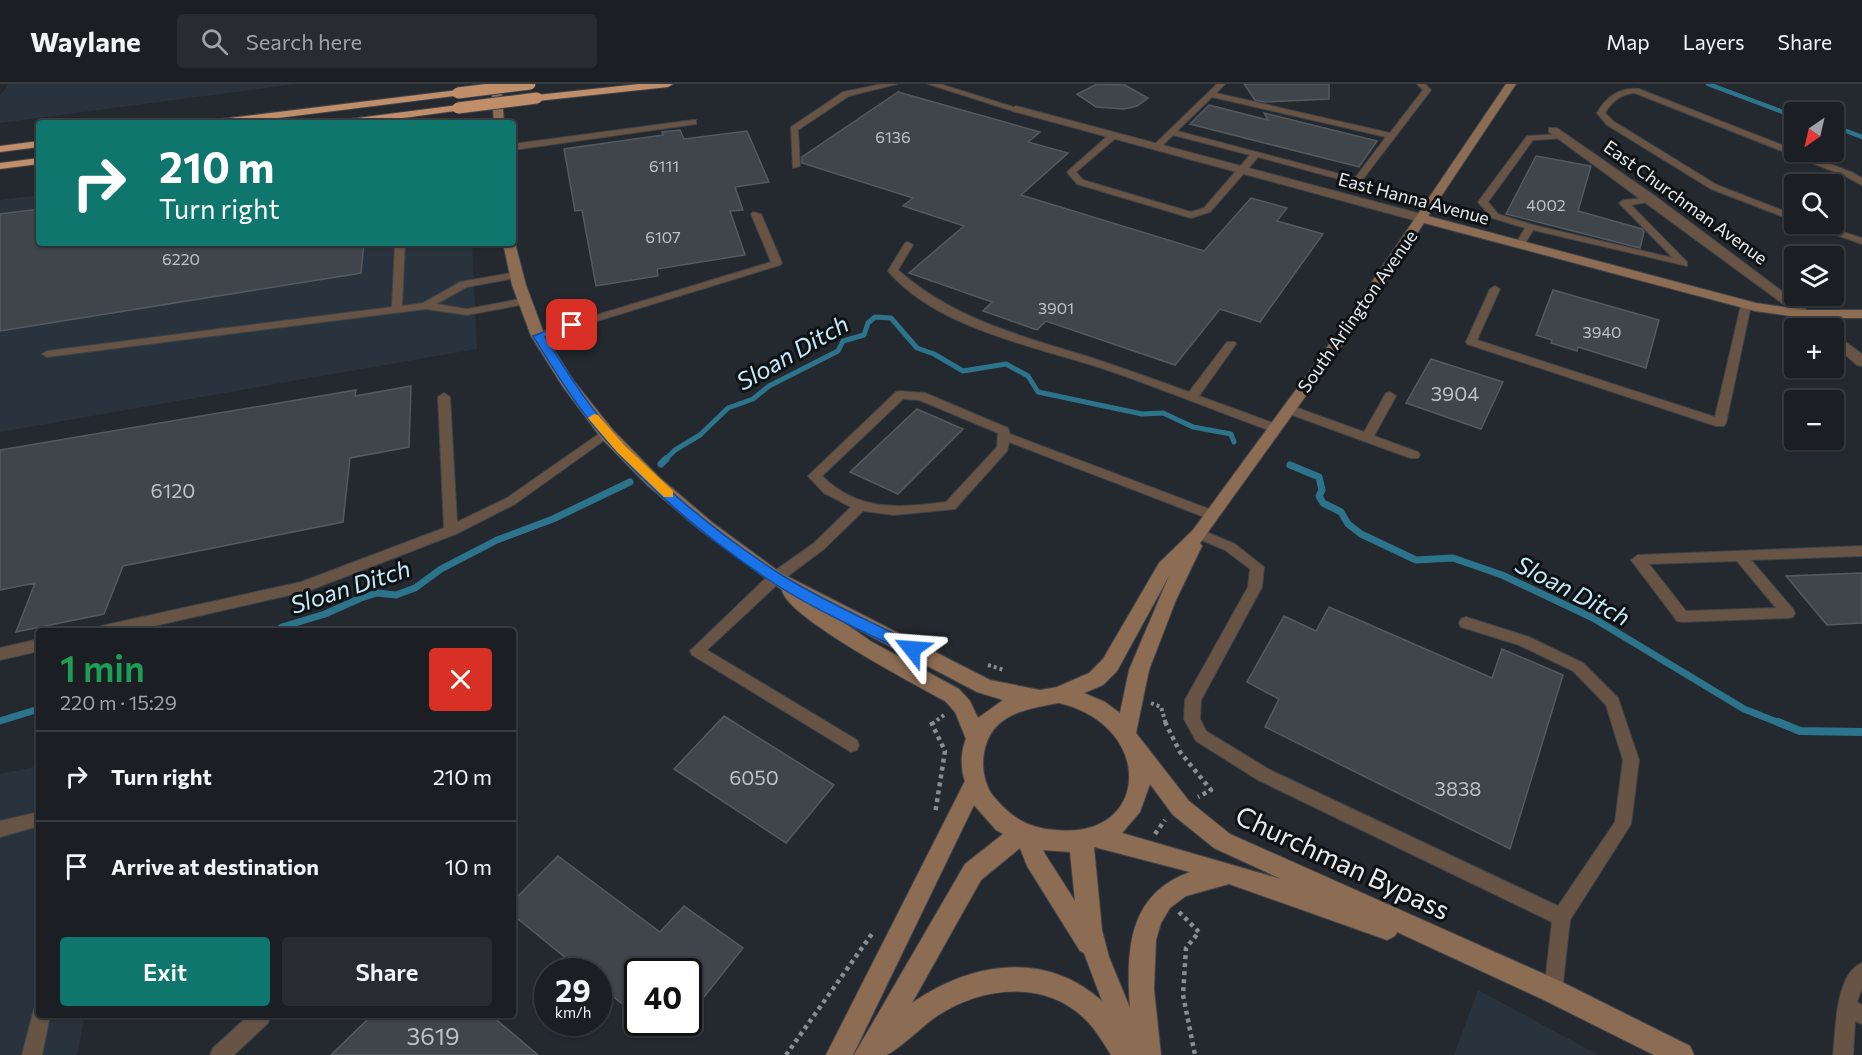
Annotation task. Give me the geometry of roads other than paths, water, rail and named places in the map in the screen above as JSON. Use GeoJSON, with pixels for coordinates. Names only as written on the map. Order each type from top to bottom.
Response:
{"type":"FeatureCollection","features":[{"type":"Feature","properties":{"kind":"highway"},"geometry":{"type":"LineString","coordinates":[[237,120],[530,84]]}},
{"type":"Feature","properties":{"kind":"highway"},"geometry":{"type":"LineString","coordinates":[[365,120],[668,84]]}},
{"type":"Feature","properties":{"kind":"highway"},"geometry":{"type":"LineString","coordinates":[[0,149],[36,144]]}},
{"type":"Feature","properties":{"kind":"highway"},"geometry":{"type":"LineString","coordinates":[[0,166],[36,161]]}},
{"type":"Feature","properties":{"kind":"street"},"geometry":{"type":"LineString","coordinates":[[496,84],[499,120]]}},
{"type":"Feature","properties":{"kind":"street","name":"South Arlington Avenue"},"geometry":{"type":"LineString","coordinates":[[1131,742],[1139,670],[1167,600],[1199,534],[1421,219],[1510,84]]}},
{"type":"Feature","properties":{"kind":"street","name":"East Hanna Avenue"},"geometry":{"type":"LineString","coordinates":[[1016,109],[1746,305],[1804,314],[1862,314]]}},
{"type":"Feature","properties":{"kind":"street","name":"East Churchman Avenue"},"geometry":{"type":"LineString","coordinates":[[1557,133],[1652,199],[1810,318]]}},
{"type":"Feature","properties":{"kind":"street"},"geometry":{"type":"LineString","coordinates":[[511,246],[517,274],[538,336],[568,384],[607,434],[673,498],[775,578],[811,610],[865,647],[952,694],[963,707],[976,737]]}},
{"type":"Feature","properties":{"kind":"street"},"geometry":{"type":"LineString","coordinates":[[1844,346],[1862,362]]}},
{"type":"Feature","properties":{"kind":"street","name":"South Arlington Avenue"},"geometry":{"type":"LineString","coordinates":[[1059,695],[1096,679],[1110,665],[1165,568],[1199,534]]}},
{"type":"Feature","properties":{"kind":"street"},"geometry":{"type":"LineString","coordinates":[[775,578],[984,686],[1010,694],[1059,695],[1097,707],[1113,719],[1131,742],[1141,771],[1139,791],[1130,810],[1115,826],[1087,839],[1063,843],[1025,835],[992,813],[974,784],[970,760],[976,737],[985,723],[998,710],[1014,701],[1033,696]]}},
{"type":"Feature","properties":{"kind":"street","name":"Churchman Bypass"},"geometry":{"type":"LineString","coordinates":[[1131,742],[1181,808],[1222,841],[1553,991],[1681,1055]]}},
{"type":"Feature","properties":{"kind":"street"},"geometry":{"type":"LineString","coordinates":[[838,1055],[974,784]]}},
{"type":"Feature","properties":{"kind":"street"},"geometry":{"type":"LineString","coordinates":[[1025,835],[1035,859],[1097,957]]}},
{"type":"Feature","properties":{"kind":"street"},"geometry":{"type":"LineString","coordinates":[[869,1054],[973,872],[1025,835]]}},
{"type":"Feature","properties":{"kind":"street"},"geometry":{"type":"LineString","coordinates":[[1087,839],[1087,915],[1097,957],[1137,1055]]}},
{"type":"Feature","properties":{"kind":"street","name":"Churchman Bypass"},"geometry":{"type":"LineString","coordinates":[[1087,839],[1150,849],[1285,890],[1553,991]]}},
{"type":"Feature","properties":{"kind":"street"},"geometry":{"type":"LineString","coordinates":[[1148,1055],[1140,968],[1151,919],[1159,904],[1176,889],[1227,874]]}},
{"type":"Feature","properties":{"kind":"street"},"geometry":{"type":"LineString","coordinates":[[869,1054],[915,1015],[941,997],[971,985],[999,979],[1024,979],[1064,990],[1083,1001],[1097,1014],[1126,1055]]}},
{"type":"Feature","properties":{"kind":"lane"},"geometry":{"type":"LineString","coordinates":[[796,166],[794,129],[846,94],[892,84]]}},
{"type":"Feature","properties":{"kind":"lane"},"geometry":{"type":"LineString","coordinates":[[932,84],[1016,109]]}},
{"type":"Feature","properties":{"kind":"lane"},"geometry":{"type":"LineString","coordinates":[[1156,147],[1221,84]]}},
{"type":"Feature","properties":{"kind":"lane"},"geometry":{"type":"LineString","coordinates":[[1171,132],[1357,181],[1427,90],[1421,84]]}},
{"type":"Feature","properties":{"kind":"lane"},"geometry":{"type":"LineString","coordinates":[[1784,214],[1714,187],[1610,123],[1601,113],[1607,101],[1628,90],[1636,91],[1848,174],[1862,182]]}},
{"type":"Feature","properties":{"kind":"lane"},"geometry":{"type":"LineString","coordinates":[[1210,94],[1392,136]]}},
{"type":"Feature","properties":{"kind":"lane"},"geometry":{"type":"LineString","coordinates":[[516,147],[693,122]]}},
{"type":"Feature","properties":{"kind":"lane"},"geometry":{"type":"LineString","coordinates":[[1557,133],[1530,138],[1483,202],[1496,216],[1530,227],[1684,264],[1624,203],[1652,199]]}},
{"type":"Feature","properties":{"kind":"lane"},"geometry":{"type":"LineString","coordinates":[[1114,135],[1071,172],[1080,182],[1191,215],[1207,210],[1256,154]]}},
{"type":"Feature","properties":{"kind":"lane"},"geometry":{"type":"LineString","coordinates":[[538,336],[777,263],[756,214]]}},
{"type":"Feature","properties":{"kind":"lane"},"geometry":{"type":"LineString","coordinates":[[1520,245],[1530,227]]}},
{"type":"Feature","properties":{"kind":"lane"},"geometry":{"type":"LineString","coordinates":[[1841,234],[1862,241]]}},
{"type":"Feature","properties":{"kind":"lane"},"geometry":{"type":"LineString","coordinates":[[909,245],[893,271],[908,288],[933,304],[979,323],[1113,368],[1275,428]]}},
{"type":"Feature","properties":{"kind":"lane"},"geometry":{"type":"LineString","coordinates":[[397,310],[400,246]]}},
{"type":"Feature","properties":{"kind":"lane"},"geometry":{"type":"LineString","coordinates":[[426,306],[464,284],[517,274]]}},
{"type":"Feature","properties":{"kind":"lane"},"geometry":{"type":"LineString","coordinates":[[1494,289],[1471,342],[1719,423],[1746,305]]}},
{"type":"Feature","properties":{"kind":"lane"},"geometry":{"type":"LineString","coordinates":[[47,354],[426,306],[467,312],[526,301]]}},
{"type":"Feature","properties":{"kind":"lane"},"geometry":{"type":"LineString","coordinates":[[1191,398],[1230,344]]}},
{"type":"Feature","properties":{"kind":"lane"},"geometry":{"type":"LineString","coordinates":[[900,395],[921,396],[1004,431],[1003,448],[950,506],[905,512],[859,507],[827,491],[814,476],[900,395]]}},
{"type":"Feature","properties":{"kind":"lane"},"geometry":{"type":"LineString","coordinates":[[1367,438],[1390,396]]}},
{"type":"Feature","properties":{"kind":"lane"},"geometry":{"type":"LineString","coordinates":[[444,397],[451,531]]}},
{"type":"Feature","properties":{"kind":"lane"},"geometry":{"type":"LineString","coordinates":[[1288,409],[1414,455]]}},
{"type":"Feature","properties":{"kind":"lane"},"geometry":{"type":"LineString","coordinates":[[119,628],[303,587],[451,531],[511,501],[607,434]]}},
{"type":"Feature","properties":{"kind":"lane"},"geometry":{"type":"LineString","coordinates":[[1004,436],[1212,515]]}},
{"type":"Feature","properties":{"kind":"lane"},"geometry":{"type":"LineString","coordinates":[[851,745],[697,651],[775,578],[819,546],[859,507]]}},
{"type":"Feature","properties":{"kind":"lane"},"geometry":{"type":"LineString","coordinates":[[1199,534],[1230,547],[1257,567],[1255,587],[1193,700],[1192,719],[1201,736],[1264,775],[1561,917]]}},
{"type":"Feature","properties":{"kind":"lane"},"geometry":{"type":"LineString","coordinates":[[1740,555],[1788,613],[1682,617],[1638,560],[1740,555],[1862,551]]}},
{"type":"Feature","properties":{"kind":"lane"},"geometry":{"type":"LineString","coordinates":[[1467,623],[1524,641],[1578,667],[1613,702],[1631,760],[1623,824],[1561,917],[1553,991]]}},
{"type":"Feature","properties":{"kind":"lane"},"geometry":{"type":"LineString","coordinates":[[0,654],[36,646]]}},
{"type":"Feature","properties":{"kind":"lane"},"geometry":{"type":"LineString","coordinates":[[0,829],[36,820]]}},
{"type":"Feature","properties":{"kind":"lane"},"geometry":{"type":"LineString","coordinates":[[1843,1055],[1855,1011],[1856,979],[1862,972]]}},
{"type":"Feature","properties":{"kind":"lane"},"geometry":{"type":"LineString","coordinates":[[32,1055],[41,1018]]}},
{"type":"Feature","properties":{"kind":"lane"},"geometry":{"type":"LineString","coordinates":[[220,1055],[259,1018]]}},
{"type":"Feature","properties":{"kind":"waterway"},"geometry":{"type":"LineString","coordinates":[[1708,84],[1784,112]]}},
{"type":"Feature","properties":{"kind":"waterway"},"geometry":{"type":"LineString","coordinates":[[1844,130],[1862,137]]}},
{"type":"Feature","properties":{"kind":"waterway","name":"Sloan Ditch"},"geometry":{"type":"LineString","coordinates":[[661,464],[675,450],[700,435],[728,408],[753,399],[769,386],[838,351],[843,341],[864,335],[868,323],[875,317],[891,318],[917,348],[934,354],[963,371],[1006,364],[1028,376],[1038,392],[1142,414],[1163,413],[1193,427],[1231,434],[1234,442]]}},
{"type":"Feature","properties":{"kind":"waterway","name":"Sloan Ditch"},"geometry":{"type":"LineString","coordinates":[[1290,465],[1319,477],[1322,490],[1319,496],[1323,503],[1341,512],[1348,524],[1361,534],[1416,560],[1453,558],[1502,575],[1593,618],[1744,709],[1782,724]]}},
{"type":"Feature","properties":{"kind":"waterway","name":"Sloan Ditch"},"geometry":{"type":"LineString","coordinates":[[281,628],[325,614],[377,593],[396,595],[415,588],[441,569],[497,540],[553,519],[630,482]]}},
{"type":"Feature","properties":{"kind":"waterway","name":"Sloan Ditch"},"geometry":{"type":"LineString","coordinates":[[0,721],[36,710]]}},
{"type":"Feature","properties":{"kind":"waterway","name":"Sloan Ditch"},"geometry":{"type":"LineString","coordinates":[[1778,722],[1800,731],[1862,732]]}}]}
